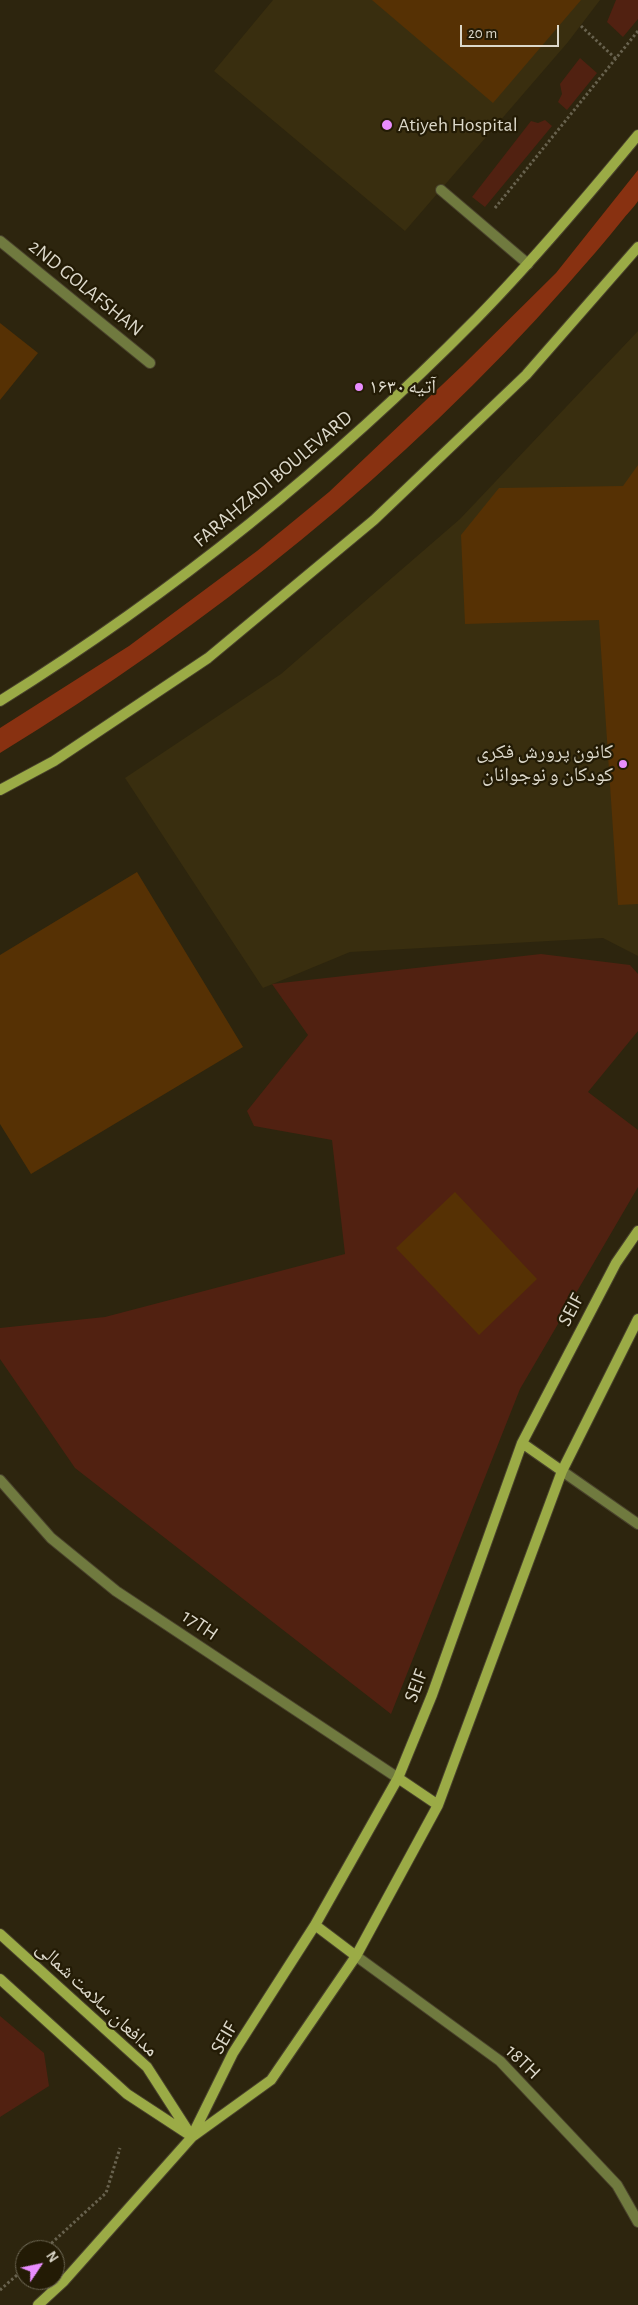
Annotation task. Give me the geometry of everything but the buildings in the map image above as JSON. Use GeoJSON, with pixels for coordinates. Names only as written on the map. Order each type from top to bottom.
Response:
{"type":"FeatureCollection","features":[{"type":"Feature","properties":{"kind":"street","name":"FARAHZADI BOULEVARD"},"geometry":{"type":"LineString","coordinates":[[0,701],[69,658],[153,598],[262,515],[328,460],[476,319],[528,264],[638,136]]}},
{"type":"Feature","properties":{"kind":"street"},"geometry":{"type":"LineString","coordinates":[[441,190],[528,264]]}},
{"type":"Feature","properties":{"kind":"street","name":"2ND GOLAFSHAN"},"geometry":{"type":"LineString","coordinates":[[0,241],[150,363]]}},
{"type":"Feature","properties":{"kind":"street"},"geometry":{"type":"LineString","coordinates":[[0,790],[54,762],[208,658],[374,520],[526,375],[638,247]]}},
{"type":"Feature","properties":{"kind":"street","name":"SEIF"},"geometry":{"type":"LineString","coordinates":[[192,2136],[233,2053],[315,1925],[398,1778],[432,1695],[522,1443],[616,1263],[638,1231]]}},
{"type":"Feature","properties":{"kind":"street","name":"SEIF"},"geometry":{"type":"LineString","coordinates":[[38,2305],[64,2281],[192,2136],[271,2080],[356,1956],[438,1805],[562,1471],[638,1319]]}},
{"type":"Feature","properties":{"kind":"street"},"geometry":{"type":"LineString","coordinates":[[522,1443],[638,1524]]}},
{"type":"Feature","properties":{"kind":"street","name":"17TH"},"geometry":{"type":"LineString","coordinates":[[0,1480],[51,1538],[116,1590],[398,1778]]}},
{"type":"Feature","properties":{"kind":"street"},"geometry":{"type":"LineString","coordinates":[[398,1778],[438,1805]]}},
{"type":"Feature","properties":{"kind":"street"},"geometry":{"type":"LineString","coordinates":[[315,1925],[356,1956]]}},
{"type":"Feature","properties":{"kind":"street","name":"مدافعان سلامت شمالی"},"geometry":{"type":"LineString","coordinates":[[0,1934],[147,2067],[192,2136]]}},
{"type":"Feature","properties":{"kind":"street","name":"18TH"},"geometry":{"type":"LineString","coordinates":[[356,1956],[500,2061],[617,2185],[638,2222]]}},
{"type":"Feature","properties":{"kind":"street"},"geometry":{"type":"LineString","coordinates":[[0,1979],[127,2094],[192,2136]]}},
{"type":"Feature","properties":{"kind":"path"},"geometry":{"type":"LineString","coordinates":[[580,26],[616,59]]}},
{"type":"Feature","properties":{"kind":"path"},"geometry":{"type":"LineString","coordinates":[[494,209],[638,31]]}},
{"type":"Feature","properties":{"kind":"path"},"geometry":{"type":"LineString","coordinates":[[55,2240],[106,2194],[120,2148]]}},
{"type":"Feature","properties":{"kind":"path"},"geometry":{"type":"LineString","coordinates":[[0,2290],[15,2277]]}},
{"type":"Feature","properties":{"kind":"shaded area","name":"Atiyeh Hospital"},"geometry":{"type":"Polygon","coordinates":[[[273,0],[600,0],[568,42],[405,231],[214,71],[273,0]]]}},
{"type":"Feature","properties":{"kind":"shaded area"},"geometry":{"type":"Polygon","coordinates":[[[616,0],[638,0],[638,19],[623,37],[607,22],[616,0]]]}},
{"type":"Feature","properties":{"kind":"shaded area"},"geometry":{"type":"Polygon","coordinates":[[[580,58],[597,73],[567,110],[558,102],[562,94],[560,84],[580,58]]]}},
{"type":"Feature","properties":{"kind":"shaded area"},"geometry":{"type":"Polygon","coordinates":[[[545,120],[552,126],[485,207],[472,197],[531,121],[538,123],[545,120]]]}},
{"type":"Feature","properties":{"kind":"shaded area"},"geometry":{"type":"Polygon","coordinates":[[[638,170],[638,201],[596,252],[505,353],[372,480],[229,597],[154,652],[78,704],[0,753],[0,728],[129,646],[257,551],[329,492],[462,366],[556,273],[638,170]]]}},
{"type":"Feature","properties":{"kind":"shaded area"},"geometry":{"type":"Polygon","coordinates":[[[638,331],[638,956],[603,938],[350,952],[263,988],[125,778],[281,674],[460,519],[638,331]]]}},
{"type":"Feature","properties":{"kind":"shaded area"},"geometry":{"type":"Polygon","coordinates":[[[541,954],[630,965],[638,974],[638,1031],[588,1092],[638,1130],[638,1187],[520,1389],[391,1714],[75,1468],[0,1359],[0,1328],[105,1317],[345,1254],[332,1140],[254,1126],[247,1111],[308,1035],[272,984],[541,954]]]}},
{"type":"Feature","properties":{"kind":"shaded area"},"geometry":{"type":"Polygon","coordinates":[[[0,2016],[44,2053],[49,2086],[0,2117],[0,2016]]]}},
{"type":"Feature","properties":{"kind":"place","name":"Atiyeh Hospital"},"geometry":{"type":"Point","coordinates":[387,125]}},
{"type":"Feature","properties":{"kind":"place","name":"آتیه ۱۶۳۰"},"geometry":{"type":"Point","coordinates":[359,387]}},
{"type":"Feature","properties":{"kind":"place","name":"کانون پرورش فکری کودکان و نوجوانان"},"geometry":{"type":"Point","coordinates":[623,764]}}]}
